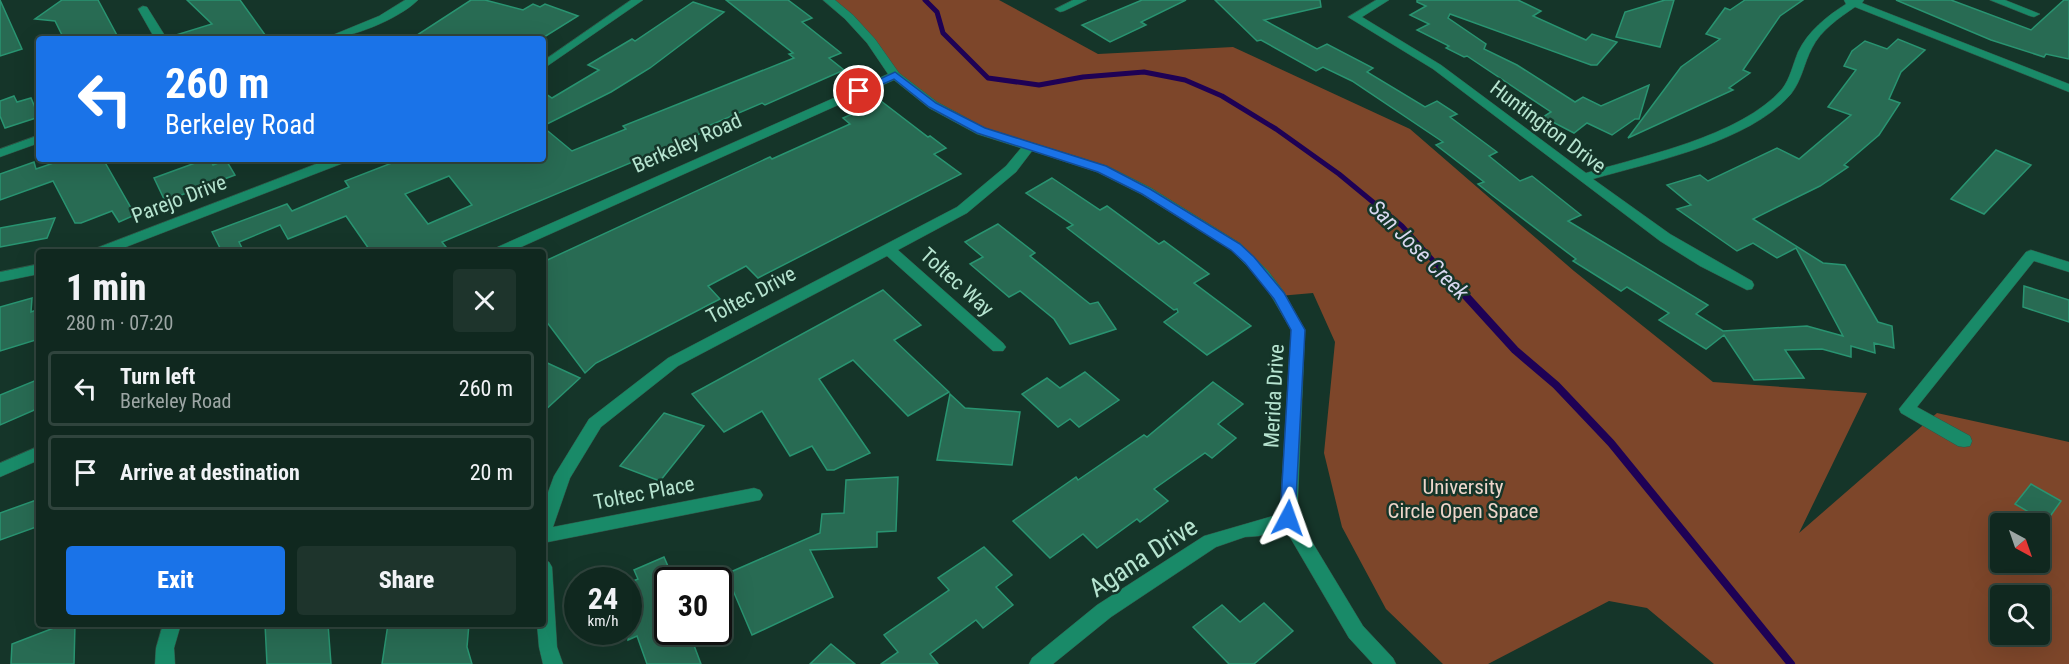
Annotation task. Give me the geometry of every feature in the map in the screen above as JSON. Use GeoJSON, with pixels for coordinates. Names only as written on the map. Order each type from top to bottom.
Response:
{"type":"FeatureCollection","features":[{"type":"Feature","properties":{"kind":"street"},"geometry":{"type":"LineString","coordinates":[[337,36],[383,18],[413,0]]}},
{"type":"Feature","properties":{"kind":"street"},"geometry":{"type":"LineString","coordinates":[[546,64],[638,0]]}},
{"type":"Feature","properties":{"kind":"street","name":"Merida Drive"},"geometry":{"type":"LineString","coordinates":[[828,0],[849,17],[871,40],[895,75],[933,105],[981,131],[1102,169],[1146,191],[1236,247],[1263,274],[1279,296],[1298,330],[1288,518]]}},
{"type":"Feature","properties":{"kind":"street"},"geometry":{"type":"LineString","coordinates":[[1060,9],[1082,0]]}},
{"type":"Feature","properties":{"kind":"street","name":"Huntington Drive"},"geometry":{"type":"LineString","coordinates":[[1384,0],[1354,17],[1436,66],[1583,178],[1708,266],[1747,285]]}},
{"type":"Feature","properties":{"kind":"street"},"geometry":{"type":"LineString","coordinates":[[1995,0],[2034,14]]}},
{"type":"Feature","properties":{"kind":"street"},"geometry":{"type":"LineString","coordinates":[[1583,178],[1719,136],[1760,115],[1786,92],[1809,42],[1853,1],[2069,88]]}},
{"type":"Feature","properties":{"kind":"street"},"geometry":{"type":"LineString","coordinates":[[143,9],[159,36]]}},
{"type":"Feature","properties":{"kind":"street","name":"Berkeley Road"},"geometry":{"type":"LineString","coordinates":[[505,249],[895,75]]}},
{"type":"Feature","properties":{"kind":"street"},"geometry":{"type":"LineString","coordinates":[[0,153],[36,140]]}},
{"type":"Feature","properties":{"kind":"street","name":"Toltec Drive"},"geometry":{"type":"LineString","coordinates":[[546,521],[562,476],[595,423],[673,362],[962,210],[1011,169],[1029,147]]}},
{"type":"Feature","properties":{"kind":"street","name":"Parejo Drive"},"geometry":{"type":"LineString","coordinates":[[107,249],[333,162]]}},
{"type":"Feature","properties":{"kind":"street","name":"Toltec Way"},"geometry":{"type":"LineString","coordinates":[[888,249],[998,347]]}},
{"type":"Feature","properties":{"kind":"street"},"geometry":{"type":"LineString","coordinates":[[1964,441],[1906,409],[2031,255],[2069,267]]}},
{"type":"Feature","properties":{"kind":"street"},"geometry":{"type":"LineString","coordinates":[[0,276],[36,270]]}},
{"type":"Feature","properties":{"kind":"street"},"geometry":{"type":"LineString","coordinates":[[0,470],[36,454]]}},
{"type":"Feature","properties":{"kind":"street","name":"Toltec Place"},"geometry":{"type":"LineString","coordinates":[[546,535],[754,495]]}},
{"type":"Feature","properties":{"kind":"street"},"geometry":{"type":"LineString","coordinates":[[1288,518],[1356,632],[1386,664]]}},
{"type":"Feature","properties":{"kind":"street","name":"Agana Drive"},"geometry":{"type":"LineString","coordinates":[[1039,664],[1104,611],[1210,541],[1245,530],[1259,529],[1288,518]]}},
{"type":"Feature","properties":{"kind":"street"},"geometry":{"type":"LineString","coordinates":[[546,615],[548,647],[553,664]]}},
{"type":"Feature","properties":{"kind":"street"},"geometry":{"type":"LineString","coordinates":[[165,664],[165,648],[171,627]]}},
{"type":"Feature","properties":{"kind":"green space","name":"University Circle Open Space"},"geometry":{"type":"Polygon","coordinates":[[[828,0],[999,0],[1098,54],[1233,47],[1410,129],[1574,271],[1713,382],[1867,393],[1799,533],[1937,413],[2069,442],[2069,664],[1714,664],[1647,608],[1609,601],[1488,664],[1443,664],[1386,609],[1342,527],[1324,453],[1335,342],[1313,293],[1279,296],[1236,247],[1102,169],[981,131],[895,75],[871,40],[828,0]]]}},
{"type":"Feature","properties":{"kind":"building"},"geometry":{"type":"Polygon","coordinates":[[[0,0],[22,49],[0,56],[0,0]]]}},
{"type":"Feature","properties":{"kind":"building"},"geometry":{"type":"Polygon","coordinates":[[[62,0],[98,0],[117,36],[62,36],[55,21],[35,19],[62,0]]]}},
{"type":"Feature","properties":{"kind":"building"},"geometry":{"type":"Polygon","coordinates":[[[187,0],[240,0],[266,36],[176,36],[212,24],[187,0]]]}},
{"type":"Feature","properties":{"kind":"building"},"geometry":{"type":"Polygon","coordinates":[[[471,0],[485,0],[523,10],[533,4],[540,7],[545,4],[578,16],[546,36],[416,36],[471,0]]]}},
{"type":"Feature","properties":{"kind":"building"},"geometry":{"type":"Polygon","coordinates":[[[726,0],[788,0],[812,18],[802,22],[841,53],[829,58],[844,70],[765,105],[762,103],[701,129],[704,132],[442,242],[446,247],[441,249],[369,249],[346,216],[288,239],[280,225],[239,242],[242,249],[220,249],[212,232],[287,204],[292,211],[349,187],[345,181],[394,162],[546,162],[546,129],[572,151],[626,129],[623,126],[794,58],[789,54],[793,53],[726,0]],[[449,176],[405,194],[428,224],[472,205],[449,176]]]}},
{"type":"Feature","properties":{"kind":"building"},"geometry":{"type":"Polygon","coordinates":[[[1142,0],[1186,0],[1141,22],[1146,25],[1110,42],[1082,25],[1142,0]]]}},
{"type":"Feature","properties":{"kind":"building"},"geometry":{"type":"Polygon","coordinates":[[[1215,0],[1320,0],[1321,7],[1264,20],[1317,49],[1327,44],[1373,68],[1367,72],[1425,107],[1437,101],[1457,114],[1450,117],[1497,152],[1489,156],[1520,181],[1532,176],[1581,215],[1568,221],[1708,305],[1696,314],[1723,331],[1807,326],[1843,336],[1796,248],[1777,258],[1753,243],[1737,251],[1677,209],[1691,205],[1667,185],[1700,175],[1708,181],[1777,148],[1799,159],[1851,115],[1828,107],[1856,70],[1844,66],[1852,51],[1865,41],[1887,49],[1898,39],[1925,50],[1901,72],[1889,99],[1900,103],[1879,135],[1844,165],[1848,167],[1820,186],[1753,219],[1823,263],[1845,265],[1878,322],[1892,326],[1894,348],[1874,343],[1875,353],[1851,346],[1851,357],[1822,349],[1785,350],[1804,378],[1754,380],[1724,335],[1706,349],[1659,320],[1669,313],[1627,287],[1621,291],[1573,261],[1576,259],[1478,184],[1484,182],[1436,145],[1443,142],[1352,81],[1323,67],[1316,71],[1261,40],[1257,41],[1215,0]]]}},
{"type":"Feature","properties":{"kind":"building"},"geometry":{"type":"Polygon","coordinates":[[[1417,0],[1518,0],[1541,11],[1533,16],[1586,40],[1592,34],[1617,42],[1597,65],[1591,65],[1450,14],[1448,18],[1486,44],[1484,49],[1517,65],[1575,102],[1583,97],[1601,106],[1649,85],[1639,119],[1635,119],[1612,135],[1587,123],[1574,133],[1543,117],[1551,112],[1467,56],[1464,57],[1446,48],[1449,46],[1417,30],[1429,24],[1410,15],[1426,6],[1417,0]]]}},
{"type":"Feature","properties":{"kind":"building"},"geometry":{"type":"Polygon","coordinates":[[[1665,0],[1674,0],[1660,47],[1616,37],[1625,12],[1665,0]]]}},
{"type":"Feature","properties":{"kind":"building"},"geometry":{"type":"Polygon","coordinates":[[[1745,0],[1803,0],[1780,16],[1743,70],[1750,73],[1729,88],[1733,90],[1628,138],[1681,67],[1720,39],[1706,34],[1725,8],[1730,10],[1745,0]]]}},
{"type":"Feature","properties":{"kind":"building"},"geometry":{"type":"Polygon","coordinates":[[[1896,0],[1951,0],[2031,30],[2064,0],[2069,0],[2069,59],[2046,54],[2044,57],[1991,40],[1896,0]]]}},
{"type":"Feature","properties":{"kind":"building"},"geometry":{"type":"Polygon","coordinates":[[[693,2],[724,12],[650,68],[611,92],[546,124],[546,94],[552,98],[599,70],[588,65],[632,39],[635,41],[693,2]]]}},
{"type":"Feature","properties":{"kind":"building"},"geometry":{"type":"Polygon","coordinates":[[[14,96],[17,102],[31,98],[36,110],[36,118],[5,128],[0,116],[0,101],[14,96]]]}},
{"type":"Feature","properties":{"kind":"building"},"geometry":{"type":"Polygon","coordinates":[[[881,101],[946,148],[934,154],[961,174],[758,278],[746,266],[708,286],[720,299],[596,363],[585,373],[546,321],[546,261],[770,157],[772,159],[850,124],[843,118],[881,101]]]}},
{"type":"Feature","properties":{"kind":"building"},"geometry":{"type":"Polygon","coordinates":[[[1996,150],[2031,165],[1984,214],[1951,199],[1996,150]]]}},
{"type":"Feature","properties":{"kind":"building"},"geometry":{"type":"Polygon","coordinates":[[[34,162],[36,169],[56,162],[105,162],[135,215],[119,222],[112,211],[81,223],[75,223],[53,181],[0,200],[0,174],[34,162]]]}},
{"type":"Feature","properties":{"kind":"building"},"geometry":{"type":"Polygon","coordinates":[[[198,162],[212,162],[213,165],[227,162],[235,175],[165,201],[154,178],[198,162]]]}},
{"type":"Feature","properties":{"kind":"building"},"geometry":{"type":"Polygon","coordinates":[[[1052,178],[1100,210],[1107,206],[1159,244],[1164,241],[1209,274],[1194,283],[1251,326],[1207,355],[1164,322],[1178,312],[1177,309],[1174,310],[1067,228],[1073,225],[1026,193],[1052,178]]]}},
{"type":"Feature","properties":{"kind":"building"},"geometry":{"type":"Polygon","coordinates":[[[55,218],[47,238],[0,247],[0,228],[55,218]]]}},
{"type":"Feature","properties":{"kind":"building"},"geometry":{"type":"Polygon","coordinates":[[[998,224],[1035,253],[1030,256],[1090,304],[1098,302],[1116,329],[1070,344],[1054,319],[1020,291],[1009,297],[970,264],[983,257],[965,242],[998,224]]]}},
{"type":"Feature","properties":{"kind":"building"},"geometry":{"type":"Polygon","coordinates":[[[2024,286],[2069,300],[2069,322],[2023,307],[2024,286]]]}},
{"type":"Feature","properties":{"kind":"building"},"geometry":{"type":"Polygon","coordinates":[[[883,290],[921,325],[894,340],[949,392],[908,416],[853,360],[819,379],[870,453],[834,470],[827,470],[812,446],[790,456],[762,411],[724,432],[692,394],[883,290]]]}},
{"type":"Feature","properties":{"kind":"building"},"geometry":{"type":"Polygon","coordinates":[[[32,298],[31,312],[36,310],[36,340],[0,351],[0,307],[32,298]]]}},
{"type":"Feature","properties":{"kind":"building"},"geometry":{"type":"Polygon","coordinates":[[[546,362],[580,378],[546,409],[546,362]]]}},
{"type":"Feature","properties":{"kind":"building"},"geometry":{"type":"Polygon","coordinates":[[[1085,372],[1119,400],[1079,427],[1070,419],[1058,427],[1022,394],[1047,378],[1060,388],[1085,372]]]}},
{"type":"Feature","properties":{"kind":"building"},"geometry":{"type":"Polygon","coordinates":[[[36,380],[36,409],[0,425],[0,395],[36,380]]]}},
{"type":"Feature","properties":{"kind":"building"},"geometry":{"type":"Polygon","coordinates":[[[1213,382],[1243,404],[1218,424],[1236,438],[1212,458],[1205,453],[1154,489],[1168,501],[1140,522],[1137,519],[1097,548],[1083,534],[1050,558],[1013,521],[1076,477],[1078,480],[1144,435],[1147,437],[1213,382]]]}},
{"type":"Feature","properties":{"kind":"building"},"geometry":{"type":"Polygon","coordinates":[[[950,394],[965,408],[1020,412],[1012,465],[937,460],[950,394]]]}},
{"type":"Feature","properties":{"kind":"building"},"geometry":{"type":"Polygon","coordinates":[[[664,413],[704,426],[660,481],[620,466],[664,413]]]}},
{"type":"Feature","properties":{"kind":"building"},"geometry":{"type":"Polygon","coordinates":[[[898,477],[896,531],[877,532],[877,547],[810,550],[833,597],[752,635],[732,588],[732,571],[820,533],[822,514],[844,513],[846,480],[898,477]]]}},
{"type":"Feature","properties":{"kind":"building"},"geometry":{"type":"Polygon","coordinates":[[[2031,484],[2061,501],[2050,516],[2050,513],[2030,513],[2015,504],[2031,484]]]}},
{"type":"Feature","properties":{"kind":"building"},"geometry":{"type":"Polygon","coordinates":[[[36,500],[36,527],[0,540],[0,513],[36,500]]]}},
{"type":"Feature","properties":{"kind":"building"},"geometry":{"type":"Polygon","coordinates":[[[984,547],[1012,575],[996,587],[1013,605],[983,628],[976,620],[930,654],[938,664],[881,664],[898,652],[884,635],[949,590],[938,578],[984,547]]]}},
{"type":"Feature","properties":{"kind":"building"},"geometry":{"type":"Polygon","coordinates":[[[664,557],[668,567],[654,567],[654,645],[694,645],[701,664],[647,664],[640,645],[641,567],[664,557]]]}},
{"type":"Feature","properties":{"kind":"building"},"geometry":{"type":"Polygon","coordinates":[[[1264,603],[1293,631],[1254,664],[1229,664],[1193,627],[1222,605],[1240,622],[1264,603]]]}},
{"type":"Feature","properties":{"kind":"building"},"geometry":{"type":"Polygon","coordinates":[[[56,627],[75,627],[74,664],[11,664],[12,644],[56,627]]]}},
{"type":"Feature","properties":{"kind":"building"},"geometry":{"type":"Polygon","coordinates":[[[265,627],[328,627],[331,664],[267,664],[265,627]]]}},
{"type":"Feature","properties":{"kind":"building"},"geometry":{"type":"Polygon","coordinates":[[[388,627],[469,627],[467,647],[472,664],[382,664],[388,627]]]}},
{"type":"Feature","properties":{"kind":"building"},"geometry":{"type":"Polygon","coordinates":[[[831,644],[855,664],[810,664],[831,644]]]}},
{"type":"Feature","properties":{"kind":"waterway","name":"San Jose Creek"},"geometry":{"type":"LineString","coordinates":[[925,0],[937,12],[943,33],[988,78],[1039,85],[1083,77],[1144,72],[1185,80],[1222,96],[1276,129],[1339,174],[1402,226],[1456,286]]}},
{"type":"Feature","properties":{"kind":"waterway","name":"San Jose Creek"},"geometry":{"type":"LineString","coordinates":[[1455,284],[1515,350],[1556,385],[1611,443],[1791,664]]}},
{"type":"Feature","properties":{"kind":"route"},"geometry":{"type":"LineString","coordinates":[[859,91],[895,75],[933,105],[981,131],[1102,169],[1146,191],[1236,247],[1263,274],[1279,296],[1298,330],[1288,518]]}}]}
